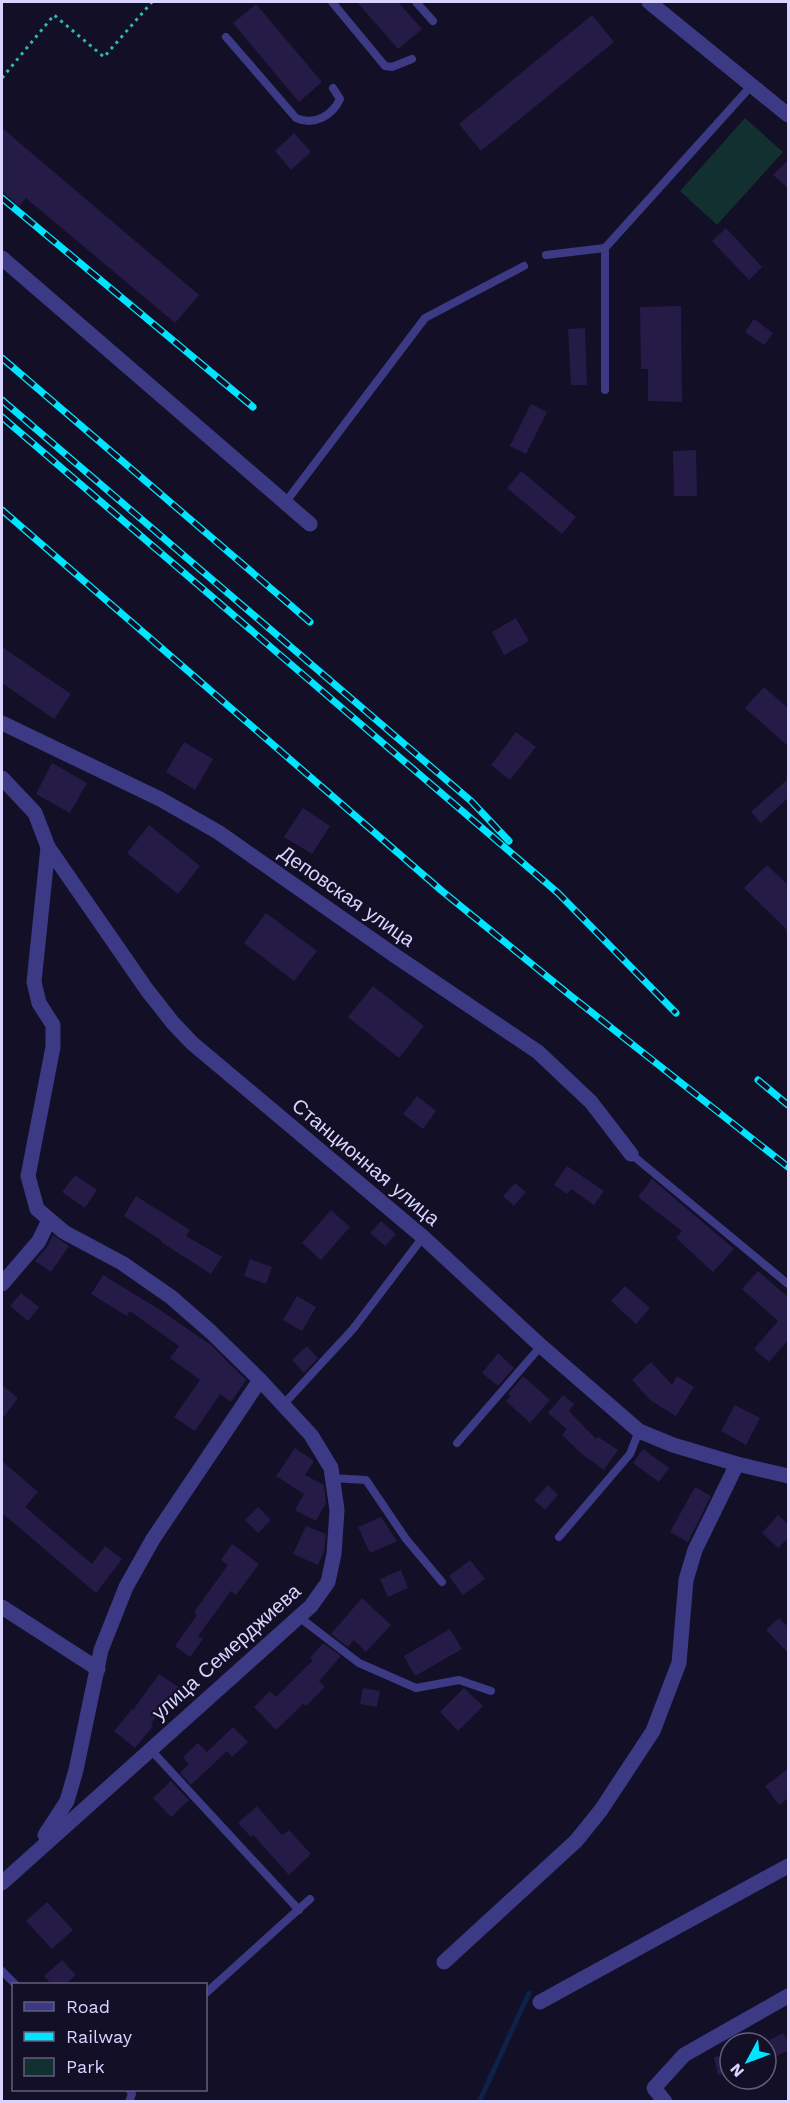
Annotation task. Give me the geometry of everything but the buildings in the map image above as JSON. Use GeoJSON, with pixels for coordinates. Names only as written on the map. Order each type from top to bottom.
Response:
{"type":"FeatureCollection","features":[{"type":"Feature","properties":{"kind":"street"},"geometry":{"type":"LineString","coordinates":[[650,2],[789,115]]}},
{"type":"Feature","properties":{"kind":"street"},"geometry":{"type":"LineString","coordinates":[[2,258],[310,524]]}},
{"type":"Feature","properties":{"kind":"street","name":"Деповская улица"},"geometry":{"type":"LineString","coordinates":[[2,723],[160,799],[218,832],[538,1052],[591,1102],[631,1154]]}},
{"type":"Feature","properties":{"kind":"street","name":"Станционная улица"},"geometry":{"type":"LineString","coordinates":[[2,778],[35,813],[48,847],[147,990],[192,1043],[423,1237],[541,1346],[639,1431],[673,1445],[737,1464],[789,1476]]}},
{"type":"Feature","properties":{"kind":"street","name":"улица Семерджиева"},"geometry":{"type":"LineString","coordinates":[[2,1882],[311,1606],[328,1581],[334,1554],[337,1510],[331,1468],[310,1435],[260,1380],[171,1297],[122,1263],[64,1232],[37,1209],[28,1176],[53,1047],[52,1025],[39,1003],[34,982],[48,847]]}},
{"type":"Feature","properties":{"kind":"street"},"geometry":{"type":"LineString","coordinates":[[2,1284],[39,1241],[48,1220]]}},
{"type":"Feature","properties":{"kind":"street"},"geometry":{"type":"LineString","coordinates":[[18,1868],[52,1827],[67,1801],[76,1770],[101,1650],[126,1587],[153,1539],[260,1380]]}},
{"type":"Feature","properties":{"kind":"street"},"geometry":{"type":"LineString","coordinates":[[444,1962],[576,1841],[601,1810],[653,1731],[679,1663],[686,1580],[694,1550],[737,1464]]}},
{"type":"Feature","properties":{"kind":"street"},"geometry":{"type":"LineString","coordinates":[[2,1607],[98,1669]]}},
{"type":"Feature","properties":{"kind":"street"},"geometry":{"type":"LineString","coordinates":[[540,2002],[789,1866]]}},
{"type":"Feature","properties":{"kind":"street"},"geometry":{"type":"LineString","coordinates":[[665,2102],[654,2088],[684,2055],[789,1996]]}},
{"type":"Feature","properties":{"kind":"lane"},"geometry":{"type":"LineString","coordinates":[[332,2],[385,66],[392,67],[411,59]]}},
{"type":"Feature","properties":{"kind":"lane"},"geometry":{"type":"LineString","coordinates":[[417,2],[433,21]]}},
{"type":"Feature","properties":{"kind":"lane"},"geometry":{"type":"LineString","coordinates":[[226,37],[296,118],[305,122],[327,116],[336,108],[340,99],[333,88]]}},
{"type":"Feature","properties":{"kind":"lane"},"geometry":{"type":"LineString","coordinates":[[546,255],[605,248],[752,85]]}},
{"type":"Feature","properties":{"kind":"lane"},"geometry":{"type":"LineString","coordinates":[[605,248],[605,390]]}},
{"type":"Feature","properties":{"kind":"lane"},"geometry":{"type":"LineString","coordinates":[[285,503],[425,318],[524,267]]}},
{"type":"Feature","properties":{"kind":"lane"},"geometry":{"type":"LineString","coordinates":[[631,1154],[789,1284]]}},
{"type":"Feature","properties":{"kind":"lane"},"geometry":{"type":"LineString","coordinates":[[282,1406],[353,1329],[423,1237]]}},
{"type":"Feature","properties":{"kind":"lane"},"geometry":{"type":"LineString","coordinates":[[457,1443],[541,1346]]}},
{"type":"Feature","properties":{"kind":"lane"},"geometry":{"type":"LineString","coordinates":[[559,1537],[630,1454],[639,1431]]}},
{"type":"Feature","properties":{"kind":"lane"},"geometry":{"type":"LineString","coordinates":[[332,1478],[366,1480],[406,1539],[442,1582]]}},
{"type":"Feature","properties":{"kind":"lane"},"geometry":{"type":"LineString","coordinates":[[298,1617],[359,1663],[416,1688],[459,1680],[491,1691]]}},
{"type":"Feature","properties":{"kind":"lane"},"geometry":{"type":"LineString","coordinates":[[150,1749],[298,1910]]}},
{"type":"Feature","properties":{"kind":"lane"},"geometry":{"type":"LineString","coordinates":[[207,1992],[310,1899]]}},
{"type":"Feature","properties":{"kind":"lane"},"geometry":{"type":"LineString","coordinates":[[2,1971],[14,1983]]}},
{"type":"Feature","properties":{"kind":"path"},"geometry":{"type":"LineString","coordinates":[[2,78],[54,15],[104,57],[152,2]]}},
{"type":"Feature","properties":{"kind":"green space"},"geometry":{"type":"Polygon","coordinates":[[[745,118],[783,152],[717,225],[680,191],[745,118]]]}},
{"type":"Feature","properties":{"kind":"waterway"},"geometry":{"type":"LineString","coordinates":[[479,2102],[529,1993]]}},
{"type":"Feature","properties":{"kind":"railway"},"geometry":{"type":"LineString","coordinates":[[2,198],[253,407]]}},
{"type":"Feature","properties":{"kind":"railway"},"geometry":{"type":"LineString","coordinates":[[2,358],[310,622]]}},
{"type":"Feature","properties":{"kind":"railway"},"geometry":{"type":"LineString","coordinates":[[2,400],[471,801],[509,841]]}},
{"type":"Feature","properties":{"kind":"railway"},"geometry":{"type":"LineString","coordinates":[[2,417],[558,893],[676,1013]]}},
{"type":"Feature","properties":{"kind":"railway"},"geometry":{"type":"LineString","coordinates":[[2,510],[442,891],[788,1167]]}},
{"type":"Feature","properties":{"kind":"railway"},"geometry":{"type":"LineString","coordinates":[[758,1080],[788,1105]]}}]}
